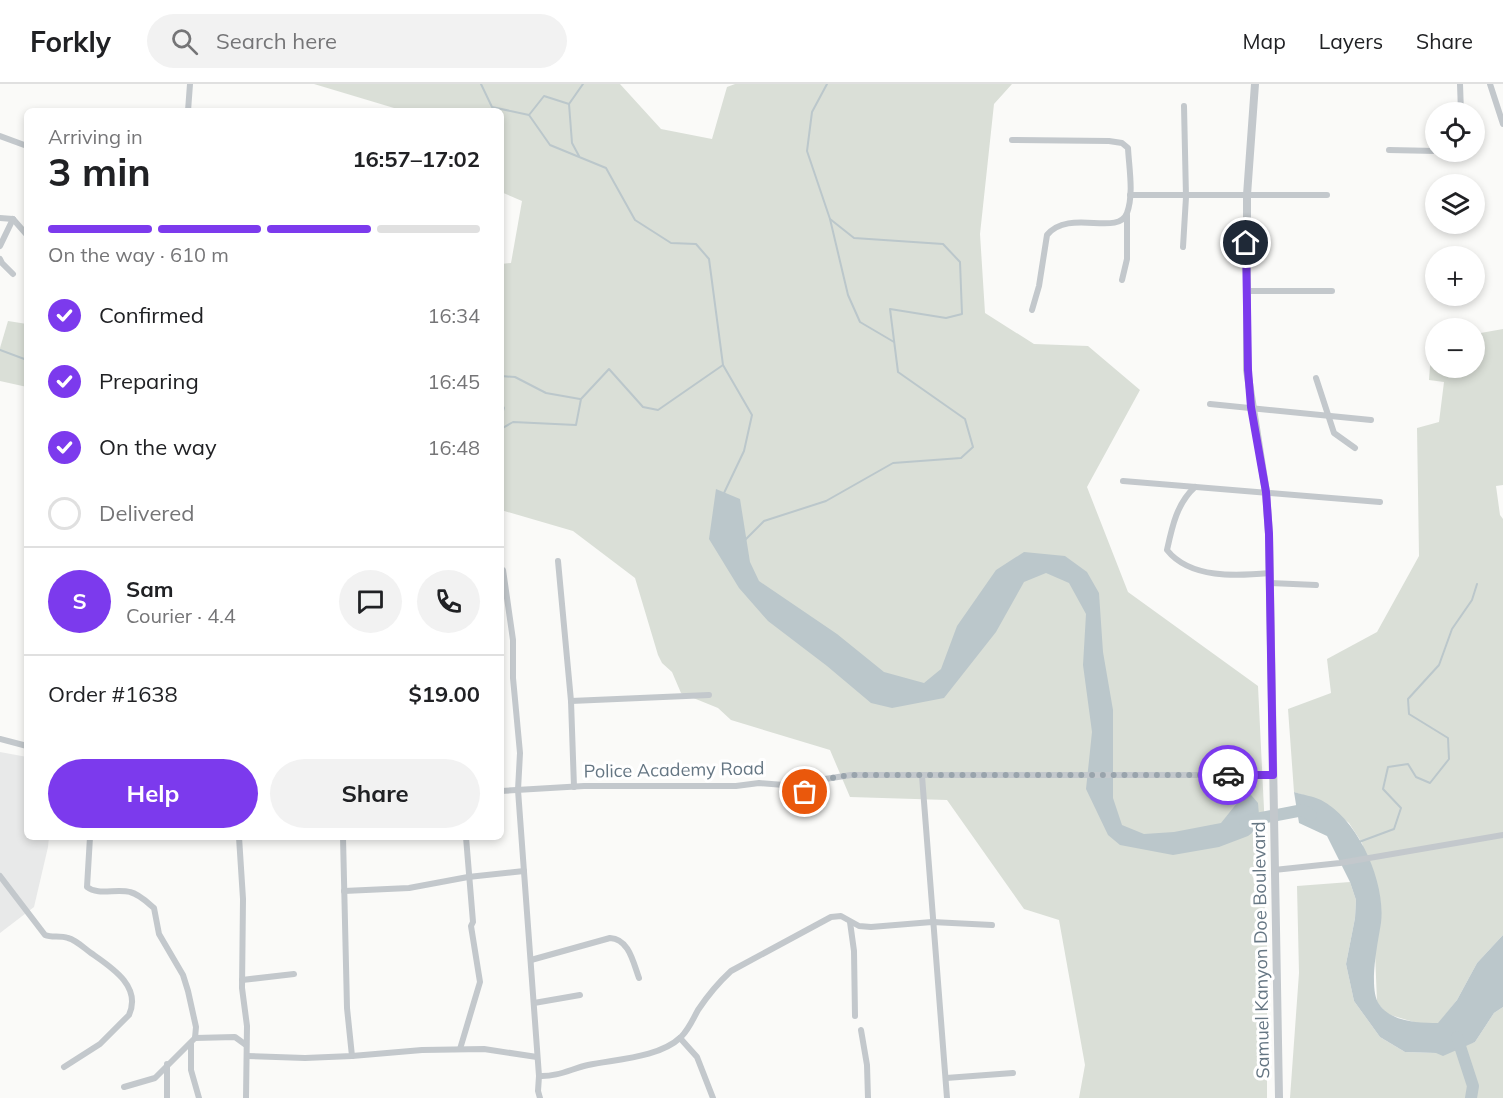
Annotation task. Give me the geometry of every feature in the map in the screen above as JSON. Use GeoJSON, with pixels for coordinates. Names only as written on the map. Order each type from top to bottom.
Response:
{"type":"FeatureCollection","features":[{"type":"Feature","properties":{"kind":"street"},"geometry":{"type":"LineString","coordinates":[[188,108],[190,84]]}},
{"type":"Feature","properties":{"kind":"street","name":"Samuel Kanyon Doe Boulevard"},"geometry":{"type":"LineString","coordinates":[[1255,84],[1246,195],[1246,291],[1251,407],[1266,492],[1270,573],[1279,1098]]}},
{"type":"Feature","properties":{"kind":"street"},"geometry":{"type":"LineString","coordinates":[[1460,84],[1461,102]]}},
{"type":"Feature","properties":{"kind":"street"},"geometry":{"type":"LineString","coordinates":[[1490,84],[1503,124]]}},
{"type":"Feature","properties":{"kind":"street"},"geometry":{"type":"LineString","coordinates":[[1183,247],[1186,197],[1184,106]]}},
{"type":"Feature","properties":{"kind":"street"},"geometry":{"type":"LineString","coordinates":[[0,136],[24,145]]}},
{"type":"Feature","properties":{"kind":"street"},"geometry":{"type":"LineString","coordinates":[[1012,140],[1109,141],[1122,143],[1128,148],[1130,195],[1127,215],[1127,259],[1122,280]]}},
{"type":"Feature","properties":{"kind":"street"},"geometry":{"type":"LineString","coordinates":[[1389,150],[1425,151]]}},
{"type":"Feature","properties":{"kind":"street"},"geometry":{"type":"LineString","coordinates":[[1130,195],[1186,197],[1327,195]]}},
{"type":"Feature","properties":{"kind":"street"},"geometry":{"type":"LineString","coordinates":[[1032,310],[1039,286],[1047,235],[1053,228],[1068,222],[1118,223],[1127,215]]}},
{"type":"Feature","properties":{"kind":"street"},"geometry":{"type":"LineString","coordinates":[[0,218],[13,219],[24,232]]}},
{"type":"Feature","properties":{"kind":"street"},"geometry":{"type":"LineString","coordinates":[[0,246],[13,219]]}},
{"type":"Feature","properties":{"kind":"street"},"geometry":{"type":"LineString","coordinates":[[0,259],[13,274]]}},
{"type":"Feature","properties":{"kind":"street"},"geometry":{"type":"LineString","coordinates":[[1246,291],[1332,291]]}},
{"type":"Feature","properties":{"kind":"street"},"geometry":{"type":"LineString","coordinates":[[1316,378],[1334,433],[1355,448]]}},
{"type":"Feature","properties":{"kind":"street"},"geometry":{"type":"LineString","coordinates":[[1210,404],[1371,420]]}},
{"type":"Feature","properties":{"kind":"street"},"geometry":{"type":"LineString","coordinates":[[1123,481],[1380,502]]}},
{"type":"Feature","properties":{"kind":"street"},"geometry":{"type":"LineString","coordinates":[[1195,487],[1185,496],[1171,530],[1167,550],[1174,558],[1197,568],[1233,576],[1270,573]]}},
{"type":"Feature","properties":{"kind":"street"},"geometry":{"type":"LineString","coordinates":[[558,561],[571,701],[574,787]]}},
{"type":"Feature","properties":{"kind":"street"},"geometry":{"type":"LineString","coordinates":[[504,577],[513,640],[513,678],[520,753],[518,790],[540,1098]]}},
{"type":"Feature","properties":{"kind":"street"},"geometry":{"type":"LineString","coordinates":[[1270,583],[1316,585]]}},
{"type":"Feature","properties":{"kind":"street"},"geometry":{"type":"LineString","coordinates":[[571,701],[709,694]]}},
{"type":"Feature","properties":{"kind":"street"},"geometry":{"type":"LineString","coordinates":[[0,739],[24,745]]}},
{"type":"Feature","properties":{"kind":"street","name":"Police Academy Road"},"geometry":{"type":"LineString","coordinates":[[504,791],[574,787],[736,786],[759,783],[784,785],[805,792],[815,788],[825,779],[851,775],[1273,775]]}},
{"type":"Feature","properties":{"kind":"street"},"geometry":{"type":"LineString","coordinates":[[922,776],[947,1098]]}},
{"type":"Feature","properties":{"kind":"street"},"geometry":{"type":"LineString","coordinates":[[1274,870],[1340,863],[1503,835]]}},
{"type":"Feature","properties":{"kind":"street"},"geometry":{"type":"LineString","coordinates":[[89,840],[87,886],[92,891],[128,891],[154,908],[159,934],[183,975],[196,1027],[191,1070],[199,1098]]}},
{"type":"Feature","properties":{"kind":"street"},"geometry":{"type":"LineString","coordinates":[[239,840],[243,910],[242,981],[247,1026],[246,1098]]}},
{"type":"Feature","properties":{"kind":"street"},"geometry":{"type":"LineString","coordinates":[[343,840],[347,1008],[352,1056]]}},
{"type":"Feature","properties":{"kind":"street"},"geometry":{"type":"LineString","coordinates":[[460,1049],[480,982],[471,926],[473,921],[466,840]]}},
{"type":"Feature","properties":{"kind":"street"},"geometry":{"type":"LineString","coordinates":[[344,891],[409,888],[468,877],[524,871]]}},
{"type":"Feature","properties":{"kind":"street"},"geometry":{"type":"LineString","coordinates":[[0,876],[45,935],[69,938],[80,945],[122,976],[130,992],[132,1010],[129,1015],[100,1044],[64,1067]]}},
{"type":"Feature","properties":{"kind":"street"},"geometry":{"type":"LineString","coordinates":[[539,1076],[558,1075],[660,1049],[680,1038],[706,998],[730,971],[831,917],[841,916],[859,926],[871,927],[932,922],[992,925]]}},
{"type":"Feature","properties":{"kind":"street"},"geometry":{"type":"LineString","coordinates":[[850,922],[854,951],[855,1016]]}},
{"type":"Feature","properties":{"kind":"street"},"geometry":{"type":"LineString","coordinates":[[531,960],[610,938],[618,938],[627,948],[639,978]]}},
{"type":"Feature","properties":{"kind":"street"},"geometry":{"type":"LineString","coordinates":[[242,981],[294,974]]}},
{"type":"Feature","properties":{"kind":"street"},"geometry":{"type":"LineString","coordinates":[[534,1003],[580,995]]}},
{"type":"Feature","properties":{"kind":"street"},"geometry":{"type":"LineString","coordinates":[[861,1030],[867,1065],[868,1098]]}},
{"type":"Feature","properties":{"kind":"street"},"geometry":{"type":"LineString","coordinates":[[124,1087],[155,1078],[193,1041],[235,1037],[246,1045]]}},
{"type":"Feature","properties":{"kind":"street"},"geometry":{"type":"LineString","coordinates":[[680,1038],[697,1057],[713,1098]]}},
{"type":"Feature","properties":{"kind":"street"},"geometry":{"type":"LineString","coordinates":[[247,1056],[305,1058],[422,1050],[483,1049],[537,1058]]}},
{"type":"Feature","properties":{"kind":"street"},"geometry":{"type":"LineString","coordinates":[[167,1064],[167,1098]]}},
{"type":"Feature","properties":{"kind":"street"},"geometry":{"type":"LineString","coordinates":[[945,1078],[1013,1072]]}},
{"type":"Feature","properties":{"kind":"shaded area"},"geometry":{"type":"Polygon","coordinates":[[[314,84],[620,84],[661,129],[712,139],[727,87],[735,84],[1012,84],[994,104],[980,234],[985,313],[1034,344],[1088,346],[1140,390],[1087,487],[1128,592],[1258,686],[1266,850],[1252,875],[1267,913],[1267,1098],[1079,1098],[1085,1065],[1059,920],[1024,909],[947,800],[850,797],[830,750],[731,720],[718,708],[681,693],[672,672],[662,663],[658,655],[635,578],[573,531],[504,511],[504,264],[511,263],[522,201],[504,193],[504,108],[394,108],[314,84]]]}},
{"type":"Feature","properties":{"kind":"shaded area"},"geometry":{"type":"Polygon","coordinates":[[[8,321],[24,324],[24,386],[0,381],[0,348],[8,321]]]}},
{"type":"Feature","properties":{"kind":"shaded area"},"geometry":{"type":"Polygon","coordinates":[[[1503,329],[1503,485],[1496,486],[1500,515],[1503,519],[1503,935],[1477,963],[1457,1000],[1438,1024],[1417,1023],[1387,1014],[1377,1002],[1375,952],[1381,920],[1362,843],[1349,823],[1321,801],[1294,792],[1288,709],[1331,693],[1327,659],[1377,632],[1419,556],[1417,428],[1439,422],[1444,382],[1429,380],[1429,378],[1485,378],[1485,332],[1503,329]]]}},
{"type":"Feature","properties":{"kind":"shaded area"},"geometry":{"type":"Polygon","coordinates":[[[716,489],[740,499],[750,562],[759,581],[837,634],[884,672],[924,683],[941,669],[957,626],[996,570],[1024,552],[1065,556],[1087,572],[1099,593],[1103,652],[1113,710],[1113,798],[1122,825],[1144,834],[1174,832],[1221,823],[1237,803],[1225,786],[1245,788],[1258,803],[1260,827],[1248,836],[1219,847],[1173,855],[1120,845],[1108,835],[1086,789],[1092,732],[1083,665],[1086,614],[1069,583],[1046,573],[1024,582],[996,632],[944,698],[892,708],[871,703],[768,621],[739,588],[709,539],[716,489]]]}},
{"type":"Feature","properties":{"kind":"shaded area"},"geometry":{"type":"Polygon","coordinates":[[[0,752],[24,756],[24,840],[49,840],[34,907],[0,933],[0,752]]]}},
{"type":"Feature","properties":{"kind":"shaded area"},"geometry":{"type":"Polygon","coordinates":[[[1294,792],[1321,800],[1334,809],[1347,821],[1367,853],[1379,889],[1381,907],[1374,987],[1379,1004],[1390,1015],[1414,1022],[1438,1023],[1457,1000],[1477,963],[1503,935],[1503,1007],[1494,1013],[1475,1042],[1443,1056],[1436,1053],[1405,1052],[1380,1037],[1354,1001],[1346,964],[1356,900],[1350,882],[1327,836],[1299,823],[1294,792]]]}},
{"type":"Feature","properties":{"kind":"shaded area"},"geometry":{"type":"Polygon","coordinates":[[[1350,882],[1356,900],[1346,964],[1354,1001],[1380,1037],[1405,1052],[1436,1053],[1475,1042],[1494,1013],[1503,1007],[1503,1098],[1290,1098],[1299,973],[1297,886],[1350,882]]]}},
{"type":"Feature","properties":{"kind":"waterway"},"geometry":{"type":"LineString","coordinates":[[481,84],[492,107],[497,108]]}},
{"type":"Feature","properties":{"kind":"waterway"},"geometry":{"type":"LineString","coordinates":[[579,156],[572,143],[569,104],[583,84]]}},
{"type":"Feature","properties":{"kind":"waterway"},"geometry":{"type":"LineString","coordinates":[[744,541],[764,521],[826,501],[893,463],[961,458],[973,447],[965,419],[898,372],[890,309],[946,318],[962,314],[960,262],[943,244],[854,238],[830,219],[807,151],[812,112],[827,84]]}},
{"type":"Feature","properties":{"kind":"waterway"},"geometry":{"type":"LineString","coordinates":[[529,115],[544,96],[569,104]]}},
{"type":"Feature","properties":{"kind":"waterway"},"geometry":{"type":"LineString","coordinates":[[504,110],[529,115],[550,145],[606,168],[635,220],[671,243],[696,244],[709,259],[723,365],[752,415],[744,451],[724,493]]}},
{"type":"Feature","properties":{"kind":"waterway"},"geometry":{"type":"LineString","coordinates":[[830,219],[848,295],[860,322],[894,342]]}},
{"type":"Feature","properties":{"kind":"waterway"},"geometry":{"type":"LineString","coordinates":[[0,350],[24,359]]}},
{"type":"Feature","properties":{"kind":"waterway"},"geometry":{"type":"LineString","coordinates":[[504,427],[513,422],[576,425],[581,399],[609,369],[643,407],[658,410],[723,365]]}},
{"type":"Feature","properties":{"kind":"waterway"},"geometry":{"type":"LineString","coordinates":[[504,376],[515,377],[546,393],[580,399]]}},
{"type":"Feature","properties":{"kind":"waterway"},"geometry":{"type":"LineString","coordinates":[[1359,842],[1394,829],[1401,808],[1383,789],[1388,767],[1408,764],[1416,777],[1430,783],[1449,759],[1448,738],[1409,714],[1408,699],[1439,665],[1452,629],[1472,600],[1477,584]]}},
{"type":"Feature","properties":{"kind":"waterway"},"geometry":{"type":"LineString","coordinates":[[1245,824],[1251,820],[1303,810],[1311,815]]}},
{"type":"Feature","properties":{"kind":"waterway"},"geometry":{"type":"LineString","coordinates":[[1457,1037],[1473,1086],[1471,1098]]}},
{"type":"Feature","properties":{"kind":"way so far"},"geometry":{"type":"LineString","coordinates":[[805,792],[815,788],[825,779],[851,775],[1228,775]]}},
{"type":"Feature","properties":{"kind":"route"},"geometry":{"type":"LineString","coordinates":[[1228,775],[1273,775],[1269,534],[1266,492],[1251,407],[1248,370],[1246,243]]}}]}
